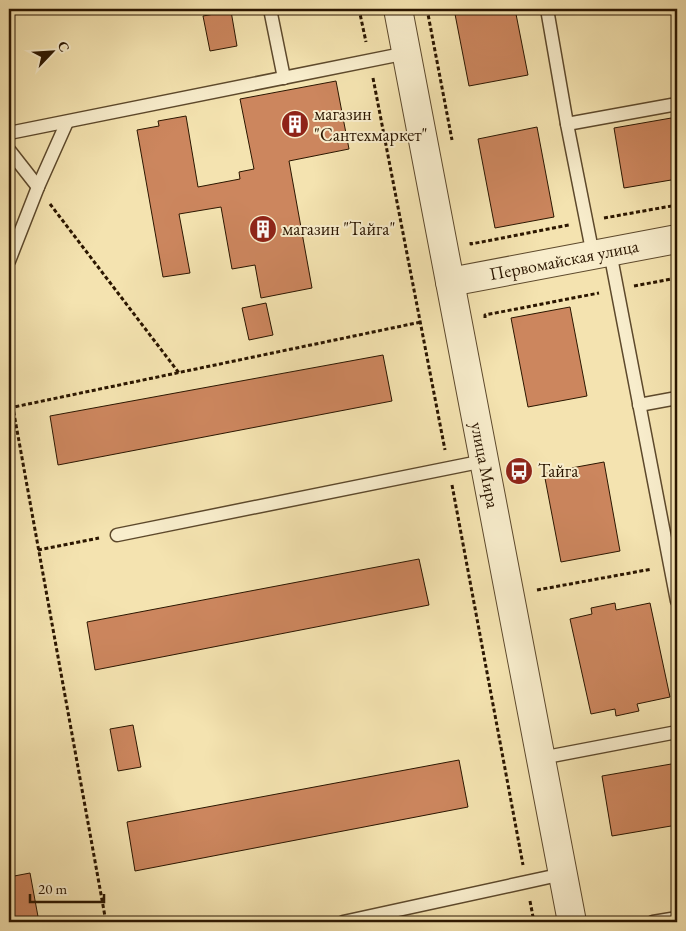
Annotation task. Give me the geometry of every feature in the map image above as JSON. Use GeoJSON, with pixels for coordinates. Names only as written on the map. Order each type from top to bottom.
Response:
{"type":"FeatureCollection","features":[{"type":"Feature","properties":{"kind":"street","name":"улица Мира"},"geometry":{"type":"LineString","coordinates":[[398,9],[572,922]]}},
{"type":"Feature","properties":{"kind":"street","name":"Первомайская улица"},"geometry":{"type":"LineString","coordinates":[[450,282],[677,239]]}},
{"type":"Feature","properties":{"kind":"lane"},"geometry":{"type":"LineString","coordinates":[[270,9],[284,78]]}},
{"type":"Feature","properties":{"kind":"lane"},"geometry":{"type":"LineString","coordinates":[[547,9],[568,124],[601,253],[617,289],[677,601]]}},
{"type":"Feature","properties":{"kind":"lane"},"geometry":{"type":"LineString","coordinates":[[9,133],[407,53]]}},
{"type":"Feature","properties":{"kind":"lane"},"geometry":{"type":"LineString","coordinates":[[568,124],[677,104]]}},
{"type":"Feature","properties":{"kind":"lane"},"geometry":{"type":"LineString","coordinates":[[9,261],[67,122]]}},
{"type":"Feature","properties":{"kind":"lane"},"geometry":{"type":"LineString","coordinates":[[9,150],[38,188]]}},
{"type":"Feature","properties":{"kind":"lane"},"geometry":{"type":"LineString","coordinates":[[639,405],[677,398]]}},
{"type":"Feature","properties":{"kind":"lane"},"geometry":{"type":"LineString","coordinates":[[117,535],[484,461]]}},
{"type":"Feature","properties":{"kind":"lane"},"geometry":{"type":"LineString","coordinates":[[541,758],[677,732]]}},
{"type":"Feature","properties":{"kind":"lane"},"geometry":{"type":"LineString","coordinates":[[343,922],[563,874]]}},
{"type":"Feature","properties":{"kind":"lane"},"geometry":{"type":"LineString","coordinates":[[653,922],[677,918]]}},
{"type":"Feature","properties":{"kind":"path"},"geometry":{"type":"LineString","coordinates":[[427,9],[452,142]]}},
{"type":"Feature","properties":{"kind":"path"},"geometry":{"type":"LineString","coordinates":[[38,188],[179,373]]}},
{"type":"Feature","properties":{"kind":"path"},"geometry":{"type":"LineString","coordinates":[[470,236],[471,244]]}},
{"type":"Feature","properties":{"kind":"path"},"geometry":{"type":"LineString","coordinates":[[485,315],[677,278]]}},
{"type":"Feature","properties":{"kind":"path"},"geometry":{"type":"LineString","coordinates":[[11,408],[421,322]]}},
{"type":"Feature","properties":{"kind":"path"},"geometry":{"type":"LineString","coordinates":[[9,386],[11,408],[106,922]]}},
{"type":"Feature","properties":{"kind":"path"},"geometry":{"type":"LineString","coordinates":[[38,550],[117,535]]}},
{"type":"Feature","properties":{"kind":"path"},"geometry":{"type":"LineString","coordinates":[[537,590],[670,566]]}},
{"type":"Feature","properties":{"kind":"building"},"geometry":{"type":"Polygon","coordinates":[[[454,9],[515,9],[528,75],[469,86],[454,9]]]}},
{"type":"Feature","properties":{"kind":"building"},"geometry":{"type":"Polygon","coordinates":[[[231,11],[237,46],[210,51],[203,16],[231,11]]]}},
{"type":"Feature","properties":{"kind":"building"},"geometry":{"type":"Polygon","coordinates":[[[336,81],[349,149],[289,161],[312,288],[261,298],[255,265],[232,269],[221,207],[179,214],[190,273],[163,277],[137,130],[159,126],[158,121],[186,116],[198,187],[240,179],[239,172],[254,169],[240,99],[336,81]]]}},
{"type":"Feature","properties":{"kind":"building"},"geometry":{"type":"Polygon","coordinates":[[[677,117],[677,179],[624,188],[614,128],[677,117]]]}},
{"type":"Feature","properties":{"kind":"building"},"geometry":{"type":"Polygon","coordinates":[[[537,127],[554,217],[495,228],[478,139],[537,127]]]}},
{"type":"Feature","properties":{"kind":"building"},"geometry":{"type":"Polygon","coordinates":[[[266,303],[273,335],[249,340],[242,308],[266,303]]]}},
{"type":"Feature","properties":{"kind":"building"},"geometry":{"type":"Polygon","coordinates":[[[570,307],[587,396],[528,407],[511,318],[570,307]]]}},
{"type":"Feature","properties":{"kind":"building"},"geometry":{"type":"Polygon","coordinates":[[[383,355],[392,401],[58,465],[50,416],[383,355]]]}},
{"type":"Feature","properties":{"kind":"building"},"geometry":{"type":"Polygon","coordinates":[[[604,462],[620,551],[561,562],[544,473],[604,462]]]}},
{"type":"Feature","properties":{"kind":"building"},"geometry":{"type":"Polygon","coordinates":[[[419,559],[429,605],[95,670],[87,622],[419,559]]]}},
{"type":"Feature","properties":{"kind":"building"},"geometry":{"type":"Polygon","coordinates":[[[615,603],[616,610],[650,603],[670,697],[637,704],[639,711],[616,716],[615,709],[591,714],[570,619],[592,614],[591,608],[615,603]]]}},
{"type":"Feature","properties":{"kind":"building"},"geometry":{"type":"Polygon","coordinates":[[[133,725],[141,767],[118,771],[110,729],[133,725]]]}},
{"type":"Feature","properties":{"kind":"building"},"geometry":{"type":"Polygon","coordinates":[[[459,760],[468,807],[135,871],[127,822],[459,760]]]}},
{"type":"Feature","properties":{"kind":"building"},"geometry":{"type":"Polygon","coordinates":[[[677,763],[677,825],[612,836],[602,776],[677,763]]]}},
{"type":"Feature","properties":{"kind":"building"},"geometry":{"type":"Polygon","coordinates":[[[30,873],[39,922],[9,922],[9,877],[30,873]]]}},
{"type":"Feature","properties":{"kind":"place","name":"магазин \"Сантехмаркет\""},"geometry":{"type":"Point","coordinates":[295,124]}},
{"type":"Feature","properties":{"kind":"place","name":"магазин \"Тайга\""},"geometry":{"type":"Point","coordinates":[263,229]}},
{"type":"Feature","properties":{"kind":"place","name":"Тайга"},"geometry":{"type":"Point","coordinates":[519,471]}}]}
